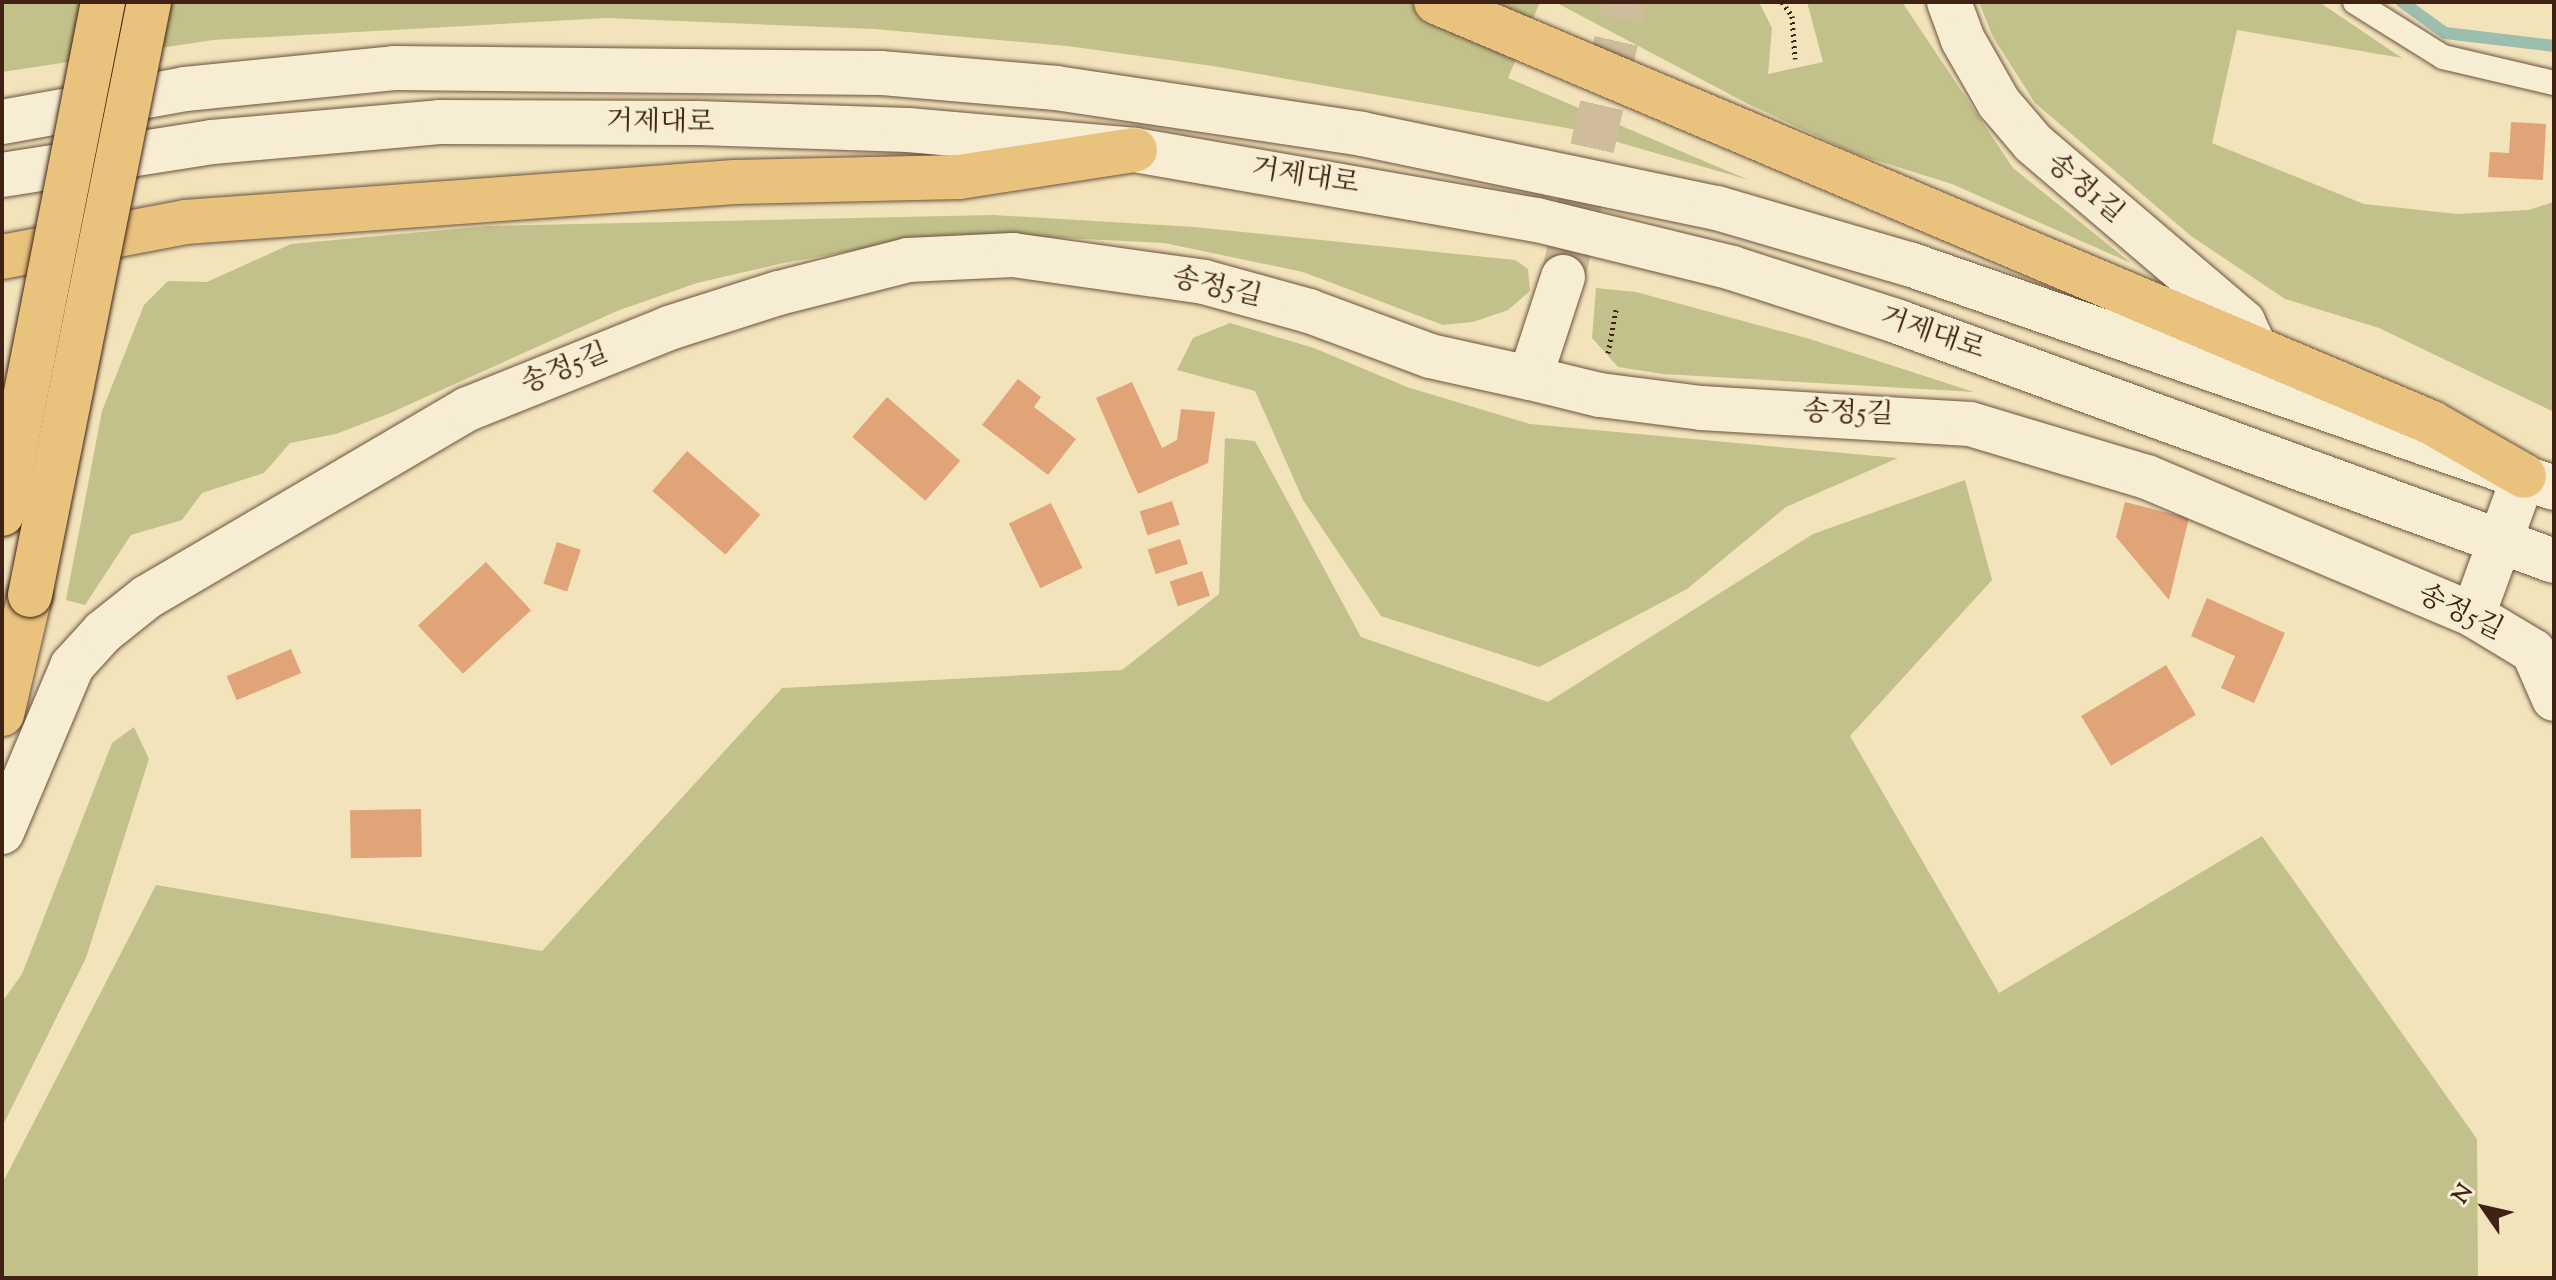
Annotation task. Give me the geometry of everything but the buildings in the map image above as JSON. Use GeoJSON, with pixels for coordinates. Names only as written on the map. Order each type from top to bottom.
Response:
{"type":"FeatureCollection","features":[{"type":"Feature","properties":{"kind":"highway"},"geometry":{"type":"LineString","coordinates":[[2,514],[103,2]]}},
{"type":"Feature","properties":{"kind":"highway"},"geometry":{"type":"LineString","coordinates":[[2,714],[30,595],[149,2]]}},
{"type":"Feature","properties":{"kind":"highway"},"geometry":{"type":"LineString","coordinates":[[1436,2],[2432,423],[2539,482]]}},
{"type":"Feature","properties":{"kind":"highway"},"geometry":{"type":"LineString","coordinates":[[2,257],[185,222],[735,182],[960,177],[1135,150]]}},
{"type":"Feature","properties":{"kind":"street","name":"송정1길"},"geometry":{"type":"LineString","coordinates":[[1949,2],[1963,40],[1999,103],[2033,143],[2243,322],[2255,348]]}},
{"type":"Feature","properties":{"kind":"street","name":"거제대로"},"geometry":{"type":"LineString","coordinates":[[2,122],[185,89],[394,68],[881,73],[1056,88],[1362,134],[1717,208],[1909,264],[2539,482]]}},
{"type":"Feature","properties":{"kind":"street","name":"거제대로"},"geometry":{"type":"LineString","coordinates":[[2,175],[212,142],[439,122],[696,123],[908,130],[1135,150],[1522,217],[1732,268],[1896,321],[2501,538],[2554,561]]}},
{"type":"Feature","properties":{"kind":"street","name":"송정5길"},"geometry":{"type":"LineString","coordinates":[[2,832],[72,666],[103,632],[147,597],[298,513],[468,409],[655,333],[779,293],[908,260],[1028,257],[1204,282],[1309,311],[1430,356],[1600,395],[1701,408],[1970,424],[2147,477],[2473,615],[2533,651],[2554,699]]}},
{"type":"Feature","properties":{"kind":"street"},"geometry":{"type":"LineString","coordinates":[[1530,378],[1563,277]]}},
{"type":"Feature","properties":{"kind":"street"},"geometry":{"type":"LineString","coordinates":[[2473,615],[2501,538],[2539,482]]}},
{"type":"Feature","properties":{"kind":"lane"},"geometry":{"type":"LineString","coordinates":[[2355,2],[2443,57],[2554,83]]}},
{"type":"Feature","properties":{"kind":"path"},"geometry":{"type":"LineString","coordinates":[[1782,2],[1792,16],[1795,59]]}},
{"type":"Feature","properties":{"kind":"shaded area"},"geometry":{"type":"Polygon","coordinates":[[[2,2],[1540,2],[1508,78],[1749,180],[1572,129],[1213,66],[1067,46],[874,29],[607,18],[213,40],[2,72],[2,2]]]}},
{"type":"Feature","properties":{"kind":"shaded area"},"geometry":{"type":"Polygon","coordinates":[[[1555,2],[1759,2],[1772,28],[1768,74],[1823,62],[1807,2],[1902,2],[2013,168],[2131,263],[1952,184],[1856,154],[1750,105],[1555,2]]]}},
{"type":"Feature","properties":{"kind":"shaded area"},"geometry":{"type":"Polygon","coordinates":[[[1979,2],[2319,2],[2402,58],[2237,30],[2212,143],[2364,204],[2457,214],[2528,210],[2554,202],[2554,412],[2379,328],[2285,299],[2191,236],[2035,103],[1993,37],[1979,2]]]}},
{"type":"Feature","properties":{"kind":"shaded area"},"geometry":{"type":"Polygon","coordinates":[[[993,215],[1194,227],[1515,260],[1528,269],[1530,291],[1508,310],[1473,322],[1443,325],[1303,272],[1164,243],[1043,237],[889,244],[784,263],[697,283],[617,311],[388,414],[336,434],[290,443],[264,473],[202,493],[182,520],[131,535],[85,605],[66,600],[102,411],[144,305],[168,281],[207,282],[291,244],[487,226],[993,215]]]}},
{"type":"Feature","properties":{"kind":"shaded area"},"geometry":{"type":"Polygon","coordinates":[[[1596,288],[1636,292],[1810,339],[1974,392],[1663,374],[1618,367],[1592,338],[1596,288]]]}},
{"type":"Feature","properties":{"kind":"shaded area"},"geometry":{"type":"Polygon","coordinates":[[[1230,323],[1314,348],[1407,387],[1530,424],[1898,458],[1786,507],[1687,589],[1539,667],[1381,616],[1303,500],[1255,391],[1177,370],[1193,338],[1230,323]]]}},
{"type":"Feature","properties":{"kind":"shaded area"},"geometry":{"type":"Polygon","coordinates":[[[1225,438],[1255,441],[1361,637],[1548,702],[1813,534],[1965,480],[1992,580],[1850,736],[1999,993],[2262,836],[2477,1139],[2478,1278],[2,1278],[2,1184],[156,885],[542,951],[782,688],[1122,670],[1219,594],[1225,438]]]}},
{"type":"Feature","properties":{"kind":"shaded area"},"geometry":{"type":"Polygon","coordinates":[[[134,727],[149,759],[86,958],[2,1127],[2,1002],[22,974],[112,743],[134,727]]]}},
{"type":"Feature","properties":{"kind":"waterway"},"geometry":{"type":"LineString","coordinates":[[2402,2],[2445,33],[2554,46]]}},
{"type":"Feature","properties":{"kind":"tunnel"},"geometry":{"type":"LineString","coordinates":[[1563,277],[1625,2]]}}]}
